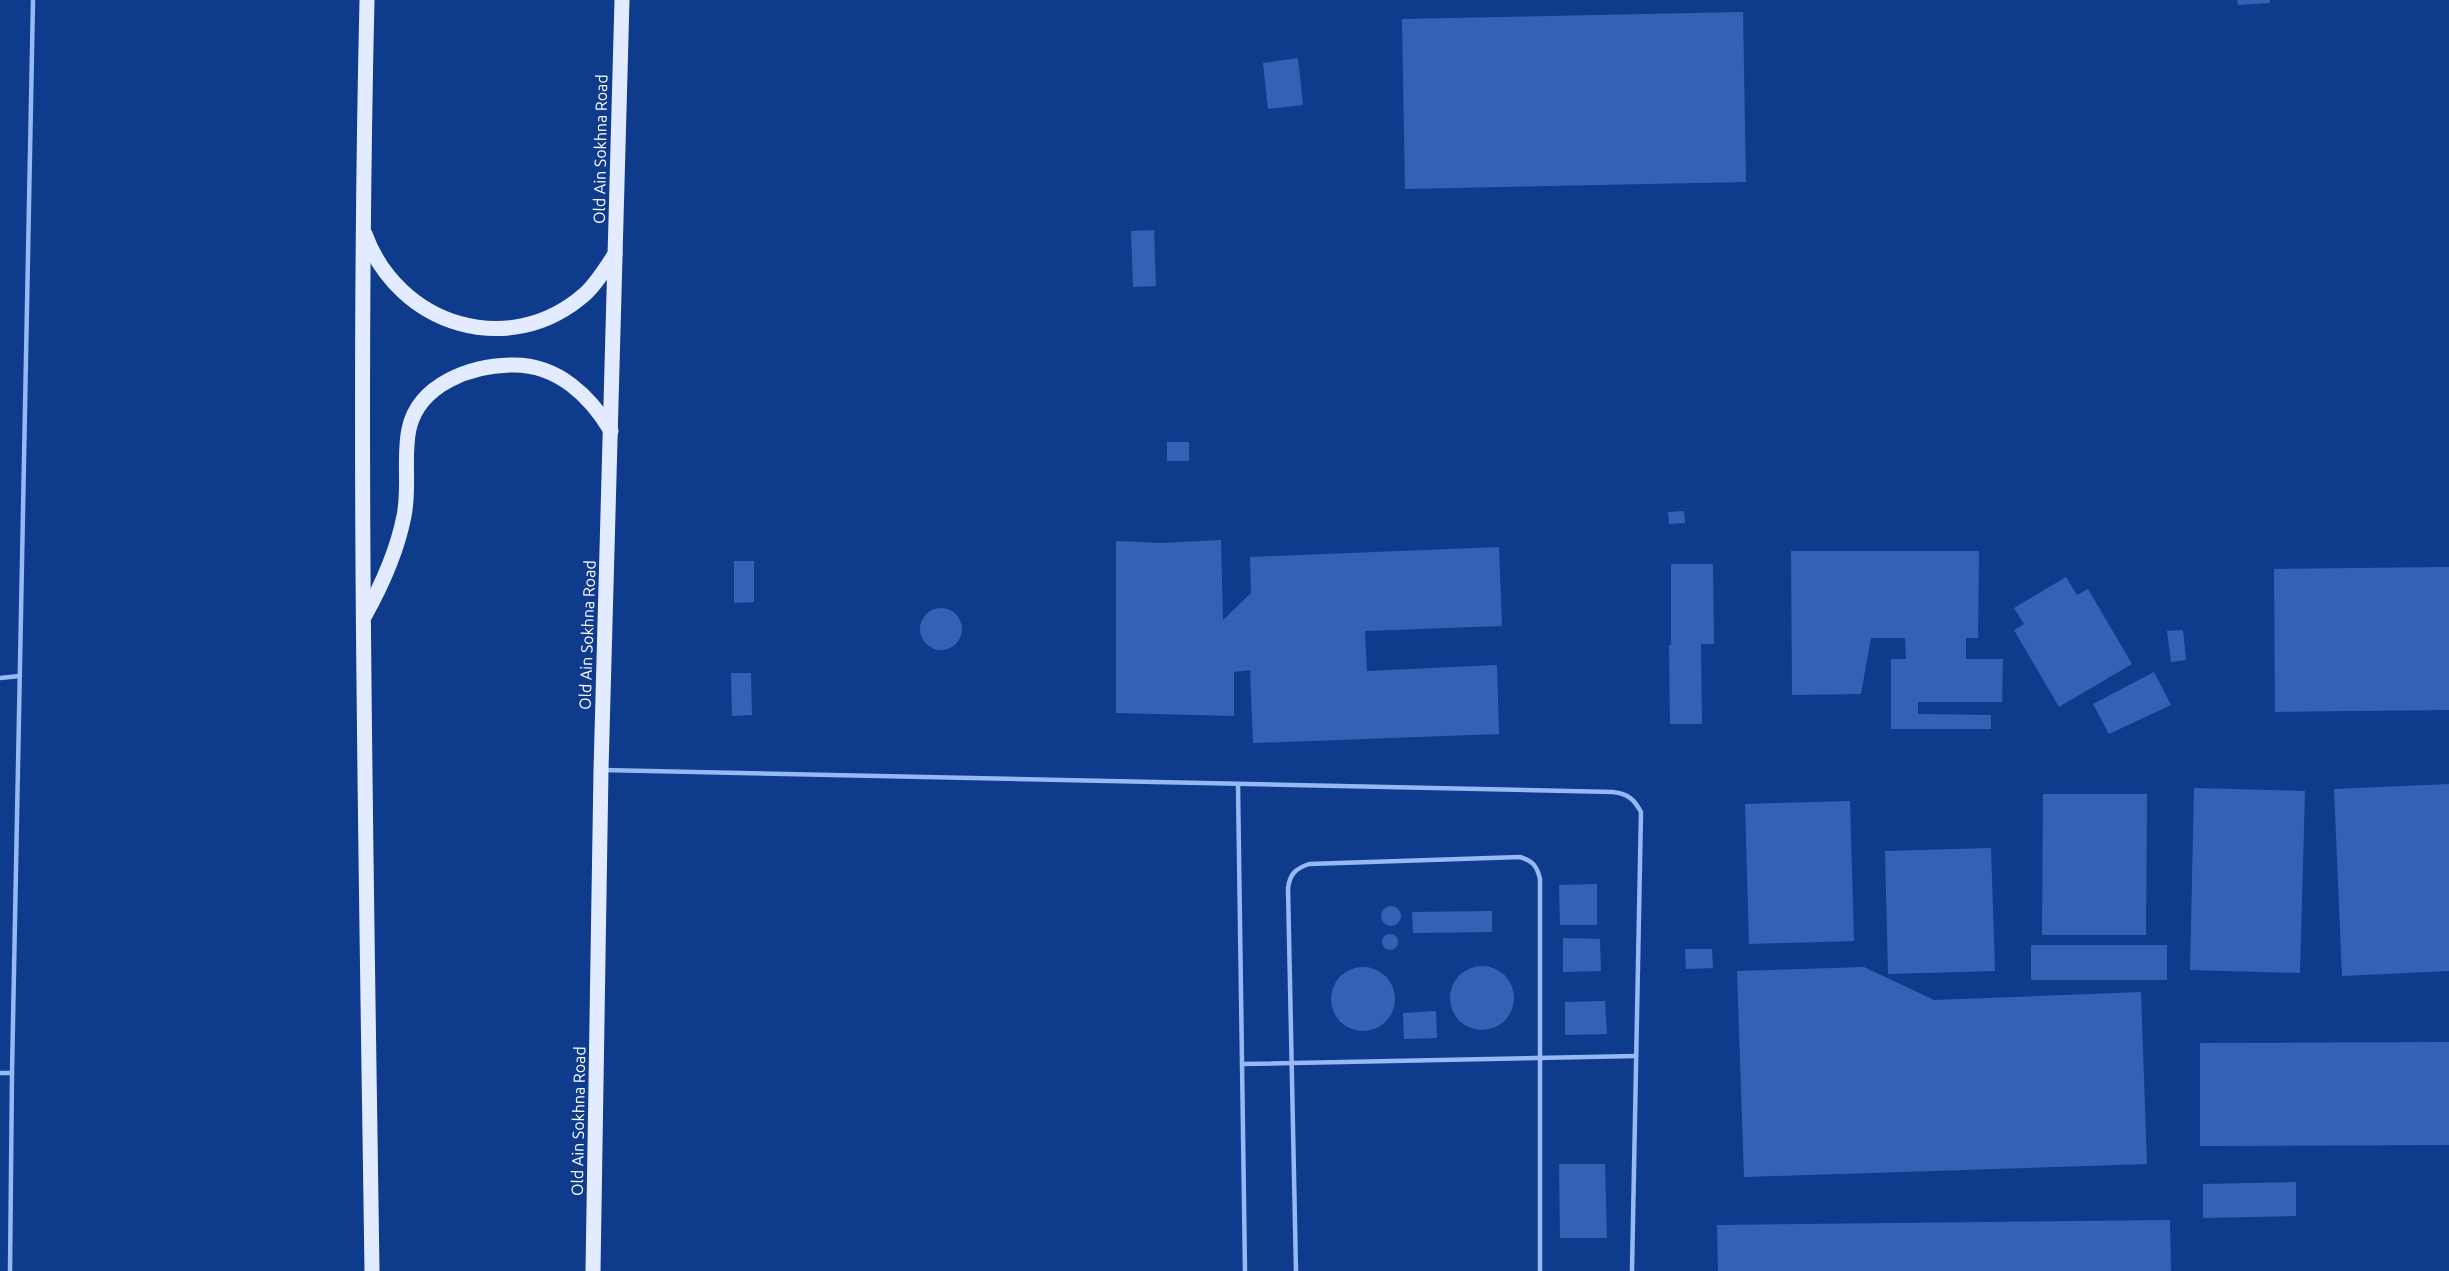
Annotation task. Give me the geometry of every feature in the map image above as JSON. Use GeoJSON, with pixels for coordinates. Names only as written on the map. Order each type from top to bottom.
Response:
{"type":"FeatureCollection","features":[{"type":"Feature","properties":{"kind":"main road"},"geometry":{"type":"LineString","coordinates":[[367,0],[362,225],[363,620],[372,1271]]}},
{"type":"Feature","properties":{"kind":"main road","name":"Old Ain Sokhna Road"},"geometry":{"type":"LineString","coordinates":[[593,1271],[601,770],[622,0]]}},
{"type":"Feature","properties":{"kind":"main road"},"geometry":{"type":"LineString","coordinates":[[362,225],[370,249],[383,272],[400,291],[420,307],[442,319],[467,326],[518,327],[557,313],[585,294],[602,275],[616,253]]}},
{"type":"Feature","properties":{"kind":"main road"},"geometry":{"type":"LineString","coordinates":[[363,620],[381,586],[395,551],[402,524],[408,479],[409,430],[413,416],[436,388],[474,369],[495,365],[518,365],[542,369],[563,379],[583,393],[599,411],[611,431]]}},
{"type":"Feature","properties":{"kind":"lane"},"geometry":{"type":"LineString","coordinates":[[10,1271],[33,0]]}},
{"type":"Feature","properties":{"kind":"lane"},"geometry":{"type":"LineString","coordinates":[[0,678],[20,676]]}},
{"type":"Feature","properties":{"kind":"lane"},"geometry":{"type":"LineString","coordinates":[[601,770],[1625,794],[1635,801],[1641,813],[1632,1271]]}},
{"type":"Feature","properties":{"kind":"lane"},"geometry":{"type":"LineString","coordinates":[[1239,784],[1245,1271]]}},
{"type":"Feature","properties":{"kind":"lane"},"geometry":{"type":"LineString","coordinates":[[1296,1271],[1288,888],[1290,875],[1309,864],[1520,857],[1531,860],[1537,868],[1540,879],[1540,1271]]}},
{"type":"Feature","properties":{"kind":"lane"},"geometry":{"type":"LineString","coordinates":[[1242,1064],[1636,1056]]}},
{"type":"Feature","properties":{"kind":"lane"},"geometry":{"type":"LineString","coordinates":[[0,1073],[12,1073]]}},
{"type":"Feature","properties":{"kind":"building"},"geometry":{"type":"Polygon","coordinates":[[[2237,0],[2270,0],[2270,3],[2238,5],[2237,0]]]}},
{"type":"Feature","properties":{"kind":"building"},"geometry":{"type":"Polygon","coordinates":[[[1743,12],[1746,182],[1405,189],[1402,19],[1743,12]]]}},
{"type":"Feature","properties":{"kind":"building"},"geometry":{"type":"Polygon","coordinates":[[[1298,58],[1303,105],[1268,109],[1263,63],[1298,58]]]}},
{"type":"Feature","properties":{"kind":"building"},"geometry":{"type":"Polygon","coordinates":[[[1154,230],[1156,286],[1133,287],[1131,231],[1154,230]]]}},
{"type":"Feature","properties":{"kind":"building"},"geometry":{"type":"Polygon","coordinates":[[[1167,442],[1189,442],[1189,461],[1167,461],[1167,442]]]}},
{"type":"Feature","properties":{"kind":"building"},"geometry":{"type":"Polygon","coordinates":[[[1684,511],[1685,523],[1669,524],[1668,512],[1684,511]]]}},
{"type":"Feature","properties":{"kind":"building"},"geometry":{"type":"Polygon","coordinates":[[[1221,540],[1223,620],[1251,593],[1250,557],[1499,547],[1502,626],[1365,631],[1367,671],[1497,665],[1499,734],[1253,743],[1250,670],[1234,672],[1234,716],[1116,713],[1116,541],[1161,543],[1221,540]]]}},
{"type":"Feature","properties":{"kind":"building"},"geometry":{"type":"Polygon","coordinates":[[[1791,551],[1979,551],[1978,638],[1966,638],[1966,659],[2003,659],[2002,702],[1918,702],[1918,714],[1991,715],[1991,729],[1891,729],[1891,659],[1906,659],[1905,638],[1871,638],[1861,694],[1792,695],[1791,551]]]}},
{"type":"Feature","properties":{"kind":"building"},"geometry":{"type":"Polygon","coordinates":[[[734,561],[754,561],[754,602],[734,603],[734,561]]]}},
{"type":"Feature","properties":{"kind":"building"},"geometry":{"type":"Polygon","coordinates":[[[1671,564],[1713,564],[1714,644],[1701,644],[1702,724],[1670,724],[1671,564]]]}},
{"type":"Feature","properties":{"kind":"building"},"geometry":{"type":"Polygon","coordinates":[[[2449,567],[2449,710],[2275,712],[2274,569],[2449,567]]]}},
{"type":"Feature","properties":{"kind":"building"},"geometry":{"type":"Polygon","coordinates":[[[2066,577],[2077,595],[2088,589],[2132,664],[2059,707],[2014,630],[2024,624],[2014,608],[2066,577]]]}},
{"type":"Feature","properties":{"kind":"building"},"geometry":{"type":"Polygon","coordinates":[[[941,608],[949,609],[956,614],[961,621],[961,637],[956,644],[949,649],[941,650],[933,649],[926,644],[921,637],[920,629],[921,621],[926,614],[933,609],[941,608]]]}},
{"type":"Feature","properties":{"kind":"building"},"geometry":{"type":"Polygon","coordinates":[[[2183,630],[2186,660],[2171,662],[2167,631],[2183,630]]]}},
{"type":"Feature","properties":{"kind":"building"},"geometry":{"type":"Polygon","coordinates":[[[2154,672],[2171,705],[2109,734],[2093,704],[2154,672]]]}},
{"type":"Feature","properties":{"kind":"building"},"geometry":{"type":"Polygon","coordinates":[[[731,673],[751,673],[752,715],[732,716],[731,673]]]}},
{"type":"Feature","properties":{"kind":"building"},"geometry":{"type":"Polygon","coordinates":[[[2449,784],[2449,971],[2342,976],[2334,789],[2449,784]]]}},
{"type":"Feature","properties":{"kind":"building"},"geometry":{"type":"Polygon","coordinates":[[[2194,788],[2305,791],[2300,973],[2190,970],[2194,788]]]}},
{"type":"Feature","properties":{"kind":"building"},"geometry":{"type":"Polygon","coordinates":[[[2043,794],[2147,794],[2146,935],[2042,935],[2043,794]]]}},
{"type":"Feature","properties":{"kind":"building"},"geometry":{"type":"Polygon","coordinates":[[[1850,801],[1854,941],[1749,944],[1745,804],[1850,801]]]}},
{"type":"Feature","properties":{"kind":"building"},"geometry":{"type":"Polygon","coordinates":[[[1991,848],[1995,971],[1888,974],[1885,851],[1991,848]]]}},
{"type":"Feature","properties":{"kind":"building"},"geometry":{"type":"Polygon","coordinates":[[[1597,884],[1597,925],[1560,925],[1559,885],[1597,884]]]}},
{"type":"Feature","properties":{"kind":"building"},"geometry":{"type":"Polygon","coordinates":[[[1391,906],[1398,909],[1401,916],[1398,923],[1391,926],[1384,923],[1381,916],[1384,909],[1391,906]]]}},
{"type":"Feature","properties":{"kind":"building"},"geometry":{"type":"Polygon","coordinates":[[[1492,911],[1492,932],[1413,933],[1412,912],[1492,911]]]}},
{"type":"Feature","properties":{"kind":"building"},"geometry":{"type":"Polygon","coordinates":[[[1390,934],[1396,936],[1398,942],[1396,948],[1390,950],[1384,948],[1382,942],[1384,936],[1390,934]]]}},
{"type":"Feature","properties":{"kind":"building"},"geometry":{"type":"Polygon","coordinates":[[[1563,938],[1600,939],[1601,971],[1563,972],[1563,938]]]}},
{"type":"Feature","properties":{"kind":"building"},"geometry":{"type":"Polygon","coordinates":[[[2031,945],[2167,945],[2167,980],[2031,980],[2031,945]]]}},
{"type":"Feature","properties":{"kind":"building"},"geometry":{"type":"Polygon","coordinates":[[[1685,949],[1712,949],[1713,968],[1686,969],[1685,949]]]}},
{"type":"Feature","properties":{"kind":"building"},"geometry":{"type":"Polygon","coordinates":[[[1482,966],[1500,972],[1508,980],[1514,998],[1508,1016],[1500,1024],[1482,1030],[1464,1024],[1456,1016],[1450,998],[1456,980],[1464,972],[1482,966]]]}},
{"type":"Feature","properties":{"kind":"building"},"geometry":{"type":"Polygon","coordinates":[[[1357,967],[1369,967],[1386,976],[1393,987],[1395,999],[1393,1011],[1386,1022],[1369,1031],[1357,1031],[1345,1026],[1336,1017],[1331,1005],[1331,993],[1336,981],[1345,972],[1357,967]]]}},
{"type":"Feature","properties":{"kind":"building"},"geometry":{"type":"Polygon","coordinates":[[[1864,967],[1934,1000],[2141,992],[2147,1164],[1744,1177],[1737,971],[1864,967]]]}},
{"type":"Feature","properties":{"kind":"building"},"geometry":{"type":"Polygon","coordinates":[[[1605,1001],[1607,1034],[1565,1035],[1565,1002],[1605,1001]]]}},
{"type":"Feature","properties":{"kind":"building"},"geometry":{"type":"Polygon","coordinates":[[[1436,1011],[1437,1038],[1404,1039],[1403,1013],[1436,1011]]]}},
{"type":"Feature","properties":{"kind":"building"},"geometry":{"type":"Polygon","coordinates":[[[2449,1042],[2449,1145],[2200,1146],[2200,1043],[2449,1042]]]}},
{"type":"Feature","properties":{"kind":"building"},"geometry":{"type":"Polygon","coordinates":[[[1559,1164],[1605,1164],[1607,1238],[1560,1238],[1559,1164]]]}},
{"type":"Feature","properties":{"kind":"building"},"geometry":{"type":"Polygon","coordinates":[[[2296,1182],[2296,1216],[2203,1218],[2203,1184],[2296,1182]]]}},
{"type":"Feature","properties":{"kind":"building"},"geometry":{"type":"Polygon","coordinates":[[[2170,1220],[2171,1271],[1718,1271],[1717,1225],[2170,1220]]]}}]}
